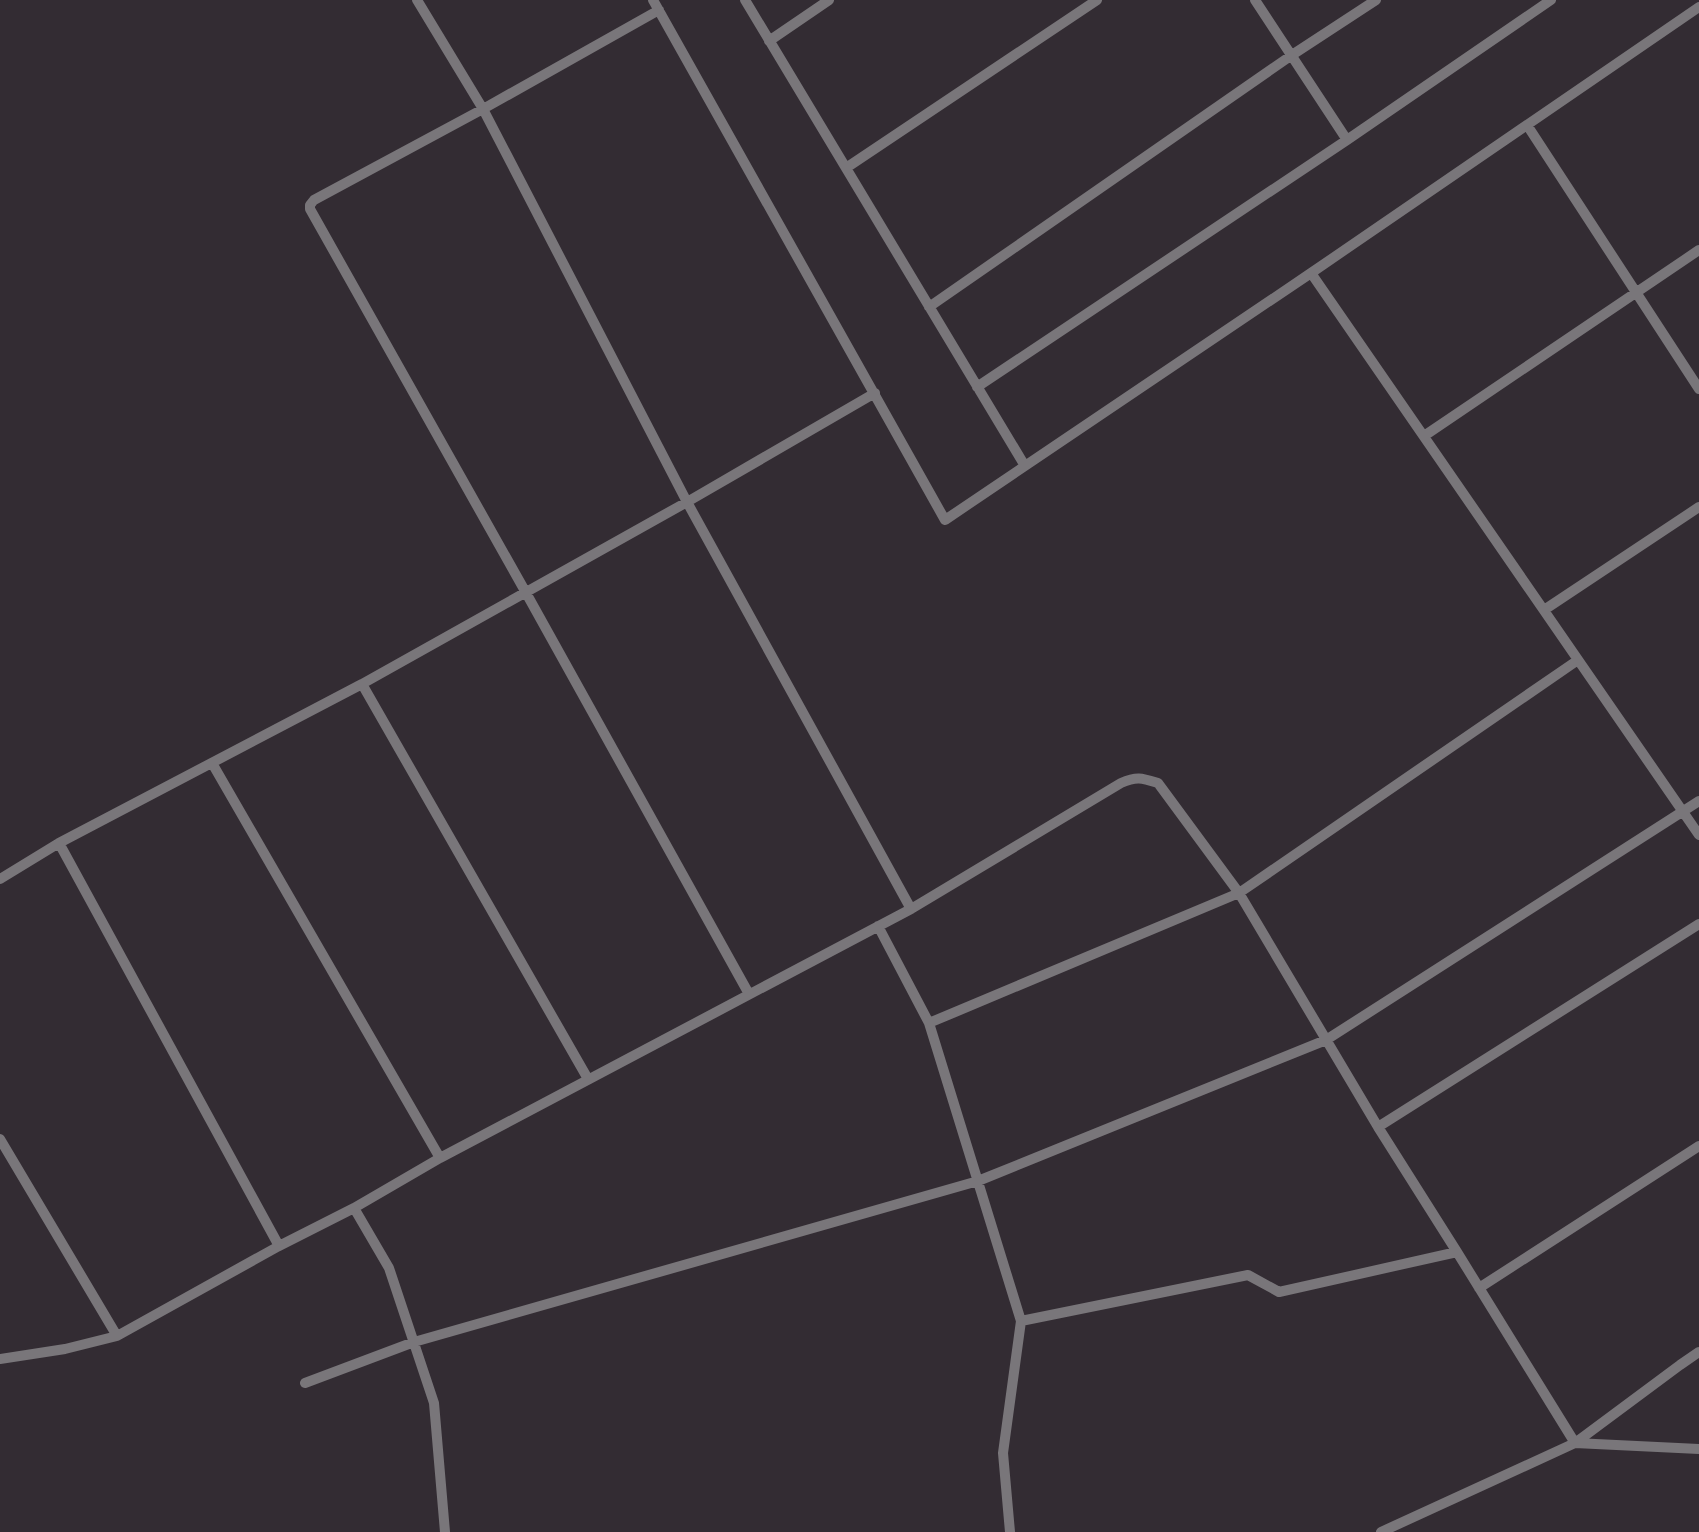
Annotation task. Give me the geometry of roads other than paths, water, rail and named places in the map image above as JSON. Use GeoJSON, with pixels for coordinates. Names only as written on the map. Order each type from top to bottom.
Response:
{"type":"FeatureCollection","features":[{"type":"Feature","properties":{"kind":"street"},"geometry":{"type":"LineString","coordinates":[[416,0],[483,108],[687,502],[910,909]]}},
{"type":"Feature","properties":{"kind":"street"},"geometry":{"type":"LineString","coordinates":[[653,0],[945,520],[1311,273],[1699,7]]}},
{"type":"Feature","properties":{"kind":"street"},"geometry":{"type":"LineString","coordinates":[[745,0],[1025,466]]}},
{"type":"Feature","properties":{"kind":"street"},"geometry":{"type":"LineString","coordinates":[[769,41],[829,0]]}},
{"type":"Feature","properties":{"kind":"street"},"geometry":{"type":"LineString","coordinates":[[846,168],[1097,0]]}},
{"type":"Feature","properties":{"kind":"street"},"geometry":{"type":"LineString","coordinates":[[1255,0],[1347,140]]}},
{"type":"Feature","properties":{"kind":"street"},"geometry":{"type":"LineString","coordinates":[[929,307],[1292,55],[1376,0]]}},
{"type":"Feature","properties":{"kind":"street"},"geometry":{"type":"LineString","coordinates":[[977,387],[1347,140],[1551,0]]}},
{"type":"Feature","properties":{"kind":"street"},"geometry":{"type":"LineString","coordinates":[[659,10],[311,202],[310,209],[749,994]]}},
{"type":"Feature","properties":{"kind":"street"},"geometry":{"type":"LineString","coordinates":[[1527,125],[1699,390]]}},
{"type":"Feature","properties":{"kind":"street"},"geometry":{"type":"LineString","coordinates":[[1424,436],[1699,250]]}},
{"type":"Feature","properties":{"kind":"street"},"geometry":{"type":"LineString","coordinates":[[1311,273],[1699,834]]}},
{"type":"Feature","properties":{"kind":"street"},"geometry":{"type":"LineString","coordinates":[[0,880],[59,843],[362,684],[525,591],[687,502],[874,393]]}},
{"type":"Feature","properties":{"kind":"street"},"geometry":{"type":"LineString","coordinates":[[1544,610],[1699,506]]}},
{"type":"Feature","properties":{"kind":"street"},"geometry":{"type":"LineString","coordinates":[[929,1022],[1239,894],[1578,660]]}},
{"type":"Feature","properties":{"kind":"street"},"geometry":{"type":"LineString","coordinates":[[362,684],[588,1079]]}},
{"type":"Feature","properties":{"kind":"street"},"geometry":{"type":"LineString","coordinates":[[212,763],[440,1158]]}},
{"type":"Feature","properties":{"kind":"street"},"geometry":{"type":"LineString","coordinates":[[0,1359],[65,1349],[117,1336],[279,1246],[354,1208],[440,1158],[910,909],[1121,783],[1134,778],[1144,778],[1158,783],[1239,894],[1378,1127],[1480,1288],[1575,1444]]}},
{"type":"Feature","properties":{"kind":"street"},"geometry":{"type":"LineString","coordinates":[[305,1383],[414,1342],[978,1181],[1326,1040],[1699,801]]}},
{"type":"Feature","properties":{"kind":"street"},"geometry":{"type":"LineString","coordinates":[[59,843],[279,1246]]}},
{"type":"Feature","properties":{"kind":"street"},"geometry":{"type":"LineString","coordinates":[[1378,1127],[1699,924]]}},
{"type":"Feature","properties":{"kind":"street"},"geometry":{"type":"LineString","coordinates":[[878,926],[929,1022],[1021,1321],[1003,1453],[1010,1532]]}},
{"type":"Feature","properties":{"kind":"street"},"geometry":{"type":"LineString","coordinates":[[0,1139],[117,1336]]}},
{"type":"Feature","properties":{"kind":"street"},"geometry":{"type":"LineString","coordinates":[[1480,1288],[1699,1146]]}},
{"type":"Feature","properties":{"kind":"street"},"geometry":{"type":"LineString","coordinates":[[354,1208],[389,1268],[434,1402],[446,1532]]}},
{"type":"Feature","properties":{"kind":"street"},"geometry":{"type":"LineString","coordinates":[[1021,1321],[1248,1275],[1279,1292],[1457,1252]]}},
{"type":"Feature","properties":{"kind":"street"},"geometry":{"type":"LineString","coordinates":[[1382,1532],[1575,1444],[1699,1352]]}},
{"type":"Feature","properties":{"kind":"street"},"geometry":{"type":"LineString","coordinates":[[1575,1444],[1699,1449]]}}]}
